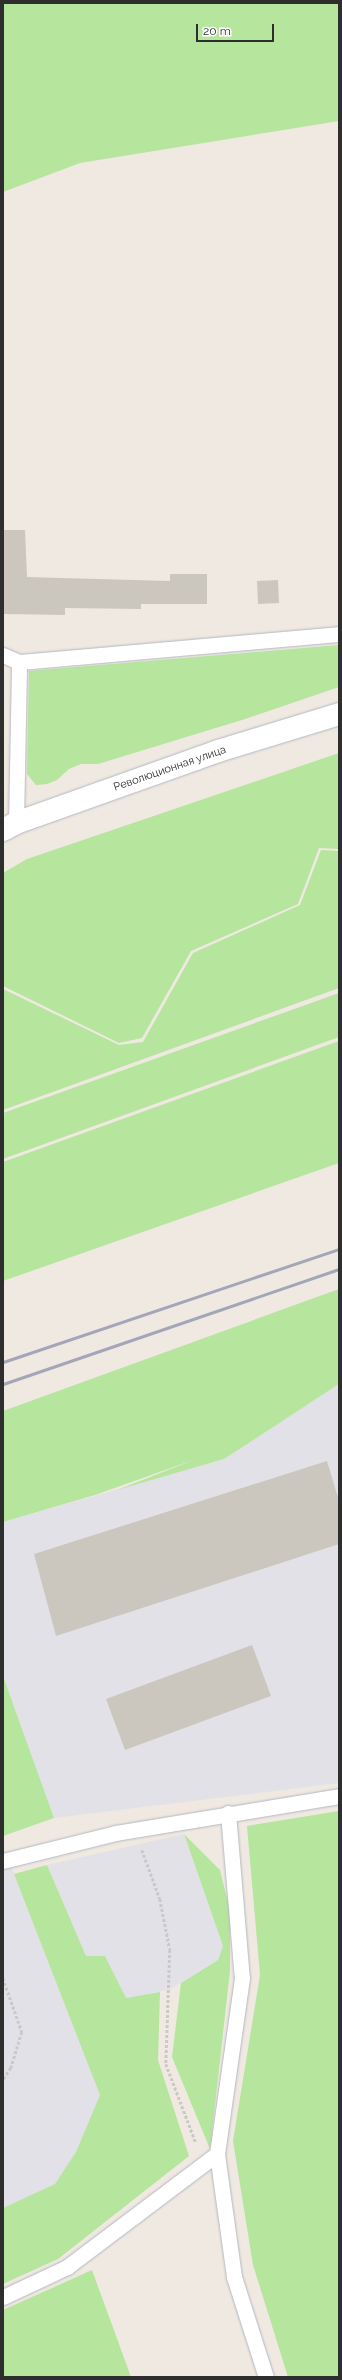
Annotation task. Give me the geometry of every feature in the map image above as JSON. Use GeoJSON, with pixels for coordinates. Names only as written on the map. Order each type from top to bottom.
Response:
{"type":"FeatureCollection","features":[{"type":"Feature","properties":{"kind":"street","name":"Революционная улица"},"geometry":{"type":"LineString","coordinates":[[10,826],[218,751],[339,714]]}},
{"type":"Feature","properties":{"kind":"lane"},"geometry":{"type":"LineString","coordinates":[[3,655],[19,662],[339,634]]}},
{"type":"Feature","properties":{"kind":"lane"},"geometry":{"type":"LineString","coordinates":[[10,826],[19,662]]}},
{"type":"Feature","properties":{"kind":"lane"},"geometry":{"type":"LineString","coordinates":[[3,1861],[134,1830],[228,1813],[339,1796]]}},
{"type":"Feature","properties":{"kind":"lane"},"geometry":{"type":"LineString","coordinates":[[228,1813],[242,1978],[217,2154],[234,2277],[266,2377]]}},
{"type":"Feature","properties":{"kind":"lane"},"geometry":{"type":"LineString","coordinates":[[3,2297],[67,2267],[217,2154]]}},
{"type":"Feature","properties":{"kind":"path"},"geometry":{"type":"LineString","coordinates":[[134,1830],[160,1899],[170,1950],[166,2064],[204,2164]]}},
{"type":"Feature","properties":{"kind":"path"},"geometry":{"type":"LineString","coordinates":[[3,1978],[22,2032],[11,2068],[3,2080]]}},
{"type":"Feature","properties":{"kind":"shaded area"},"geometry":{"type":"Polygon","coordinates":[[[339,1384],[339,1783],[54,1818],[3,1676],[3,1522],[224,1459],[339,1384]]]}},
{"type":"Feature","properties":{"kind":"shaded area"},"geometry":{"type":"Polygon","coordinates":[[[184,1834],[223,1946],[218,1960],[170,1989],[126,1999],[105,1956],[86,1956],[47,1865],[184,1834]]]}},
{"type":"Feature","properties":{"kind":"shaded area"},"geometry":{"type":"Polygon","coordinates":[[[3,1846],[113,2114],[67,2188],[3,2216],[3,1846]]]}},
{"type":"Feature","properties":{"kind":"green space"},"geometry":{"type":"Polygon","coordinates":[[[3,3],[339,3],[339,121],[80,163],[3,192],[3,3]]]}},
{"type":"Feature","properties":{"kind":"green space"},"geometry":{"type":"Polygon","coordinates":[[[339,645],[339,687],[242,720],[98,764],[81,764],[69,769],[57,780],[47,784],[36,785],[27,774],[29,671],[339,645]]]}},
{"type":"Feature","properties":{"kind":"green space"},"geometry":{"type":"Polygon","coordinates":[[[339,753],[339,849],[319,848],[298,904],[191,951],[142,1038],[119,1043],[3,986],[3,873],[27,859],[339,753]]]}},
{"type":"Feature","properties":{"kind":"green space"},"geometry":{"type":"Polygon","coordinates":[[[321,850],[339,851],[339,988],[3,1110],[3,989],[119,1045],[143,1042],[193,953],[300,905],[321,850]]]}},
{"type":"Feature","properties":{"kind":"green space"},"geometry":{"type":"Polygon","coordinates":[[[339,993],[339,1037],[3,1159],[3,1113],[339,993]]]}},
{"type":"Feature","properties":{"kind":"green space"},"geometry":{"type":"Polygon","coordinates":[[[339,1041],[339,1163],[3,1281],[3,1162],[339,1041]]]}},
{"type":"Feature","properties":{"kind":"green space"},"geometry":{"type":"Polygon","coordinates":[[[339,1289],[339,1384],[224,1459],[117,1490],[196,1459],[95,1495],[3,1522],[3,1411],[339,1289]]]}},
{"type":"Feature","properties":{"kind":"green space"},"geometry":{"type":"Polygon","coordinates":[[[3,1676],[54,1818],[3,1836],[3,1676]]]}},
{"type":"Feature","properties":{"kind":"green space"},"geometry":{"type":"Polygon","coordinates":[[[339,1811],[339,2377],[288,2377],[253,2265],[233,2141],[260,1975],[247,1826],[339,1811]]]}},
{"type":"Feature","properties":{"kind":"green space"},"geometry":{"type":"Polygon","coordinates":[[[184,1834],[220,1870],[230,1911],[230,1971],[210,2149],[172,2057],[181,1983],[218,1960],[223,1946],[184,1834]]]}},
{"type":"Feature","properties":{"kind":"green space"},"geometry":{"type":"Polygon","coordinates":[[[47,1865],[86,1956],[105,1956],[126,1998],[160,1992],[158,2060],[189,2156],[58,2259],[3,2284],[3,2208],[55,2184],[76,2152],[100,2095],[14,1874],[47,1865]]]}},
{"type":"Feature","properties":{"kind":"green space"},"geometry":{"type":"Polygon","coordinates":[[[92,2270],[131,2377],[3,2377],[3,2310],[92,2270]]]}},
{"type":"Feature","properties":{"kind":"building"},"geometry":{"type":"Polygon","coordinates":[[[3,530],[25,530],[27,577],[170,581],[170,574],[207,574],[207,604],[141,604],[141,609],[65,608],[65,615],[3,614],[3,530]]]}},
{"type":"Feature","properties":{"kind":"building"},"geometry":{"type":"Polygon","coordinates":[[[278,580],[279,603],[258,604],[257,581],[278,580]]]}},
{"type":"Feature","properties":{"kind":"building"},"geometry":{"type":"Polygon","coordinates":[[[327,1461],[339,1501],[339,1544],[56,1636],[34,1554],[327,1461]]]}},
{"type":"Feature","properties":{"kind":"building"},"geometry":{"type":"Polygon","coordinates":[[[252,1645],[271,1696],[125,1750],[106,1699],[252,1645]]]}},
{"type":"Feature","properties":{"kind":"railway"},"geometry":{"type":"LineString","coordinates":[[3,1362],[339,1249]]}},
{"type":"Feature","properties":{"kind":"railway"},"geometry":{"type":"LineString","coordinates":[[3,1384],[339,1269]]}}]}
